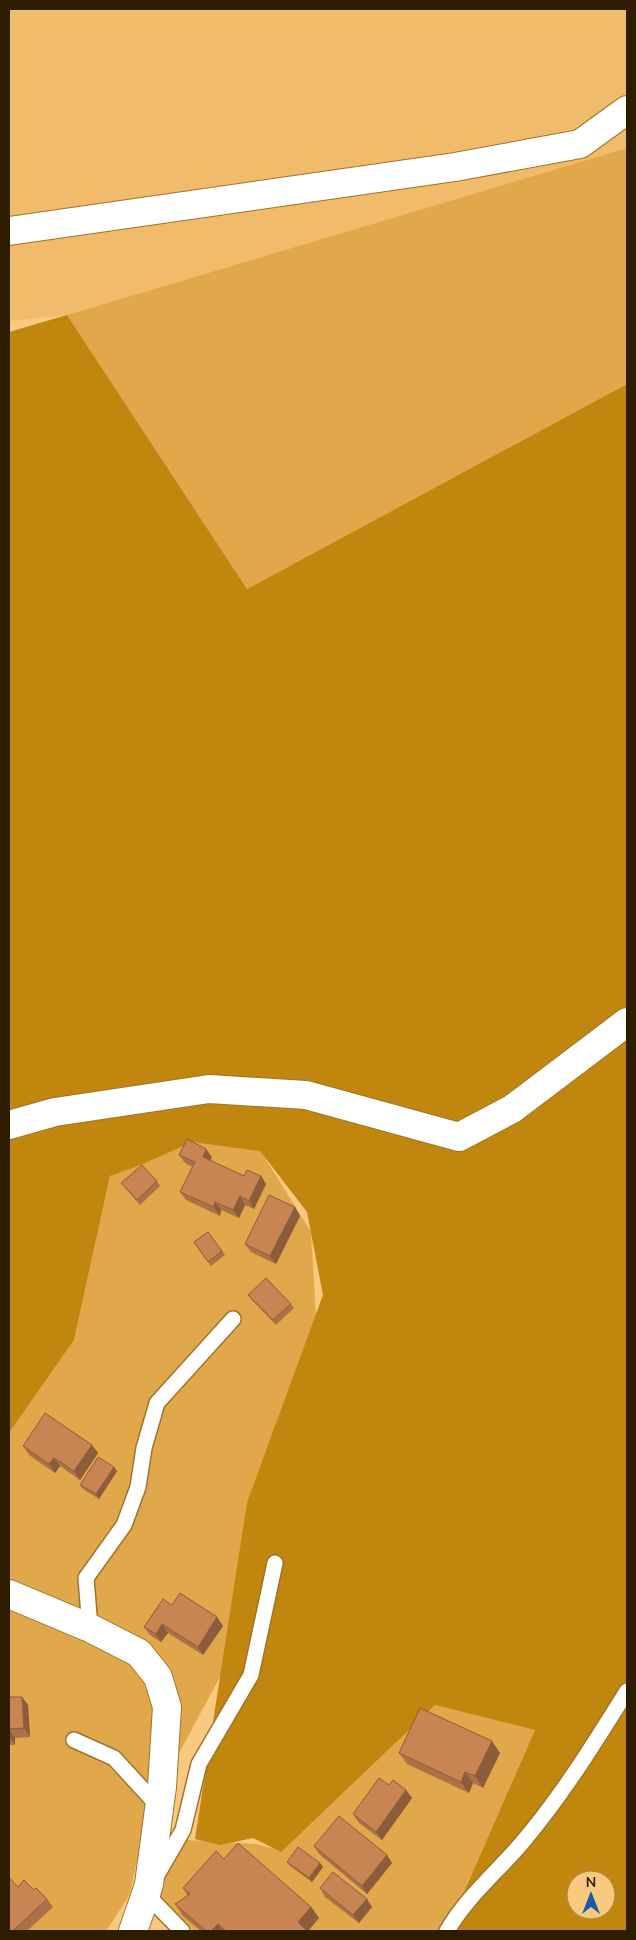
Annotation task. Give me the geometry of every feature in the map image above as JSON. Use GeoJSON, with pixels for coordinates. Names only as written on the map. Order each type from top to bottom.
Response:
{"type":"FeatureCollection","features":[{"type":"Feature","properties":{"kind":"street"},"geometry":{"type":"LineString","coordinates":[[9,231],[455,167],[570,146],[580,144],[627,110]]}},
{"type":"Feature","properties":{"kind":"street"},"geometry":{"type":"LineString","coordinates":[[9,1125],[55,1112],[209,1089],[306,1094],[459,1137],[512,1109],[627,1022]]}},
{"type":"Feature","properties":{"kind":"street"},"geometry":{"type":"LineString","coordinates":[[9,1594],[90,1628],[139,1653],[158,1677],[167,1708],[159,1807],[149,1884],[132,1931]]}},
{"type":"Feature","properties":{"kind":"lane"},"geometry":{"type":"LineString","coordinates":[[90,1628],[86,1578],[124,1525],[138,1486],[144,1448],[157,1403],[233,1319]]}},
{"type":"Feature","properties":{"kind":"lane"},"geometry":{"type":"LineString","coordinates":[[182,1931],[146,1894],[183,1830],[199,1764],[251,1675],[275,1563]]}},
{"type":"Feature","properties":{"kind":"lane"},"geometry":{"type":"LineString","coordinates":[[447,1931],[463,1905],[520,1845],[568,1785],[627,1691]]}},
{"type":"Feature","properties":{"kind":"lane"},"geometry":{"type":"LineString","coordinates":[[74,1740],[114,1758],[159,1807]]}},
{"type":"Feature","properties":{"kind":"shaded area"},"geometry":{"type":"Polygon","coordinates":[[[9,9],[627,9],[627,148],[67,315],[9,321],[9,9]]]}},
{"type":"Feature","properties":{"kind":"shaded area"},"geometry":{"type":"Polygon","coordinates":[[[627,148],[627,384],[247,589],[67,315],[627,148]]]}},
{"type":"Feature","properties":{"kind":"shaded area"},"geometry":{"type":"Polygon","coordinates":[[[67,315],[247,589],[627,384],[627,1931],[464,1931],[450,1927],[447,1931],[535,1730],[435,1705],[281,1852],[253,1838],[220,1845],[195,1839],[247,1502],[323,1295],[307,1212],[260,1151],[192,1142],[143,1164],[110,1176],[74,1340],[9,1433],[9,332],[67,315]]]}},
{"type":"Feature","properties":{"kind":"shaded area"},"geometry":{"type":"Polygon","coordinates":[[[192,1142],[260,1150],[311,1232],[316,1316],[247,1502],[221,1675],[148,1811],[129,1896],[106,1931],[9,1931],[9,1433],[74,1340],[110,1176],[192,1142]]]}},
{"type":"Feature","properties":{"kind":"shaded area"},"geometry":{"type":"Polygon","coordinates":[[[435,1705],[535,1730],[447,1931],[194,1931],[153,1891],[186,1840],[256,1844],[275,1849],[435,1705]]]}},
{"type":"Feature","properties":{"kind":"building"},"geometry":{"type":"Polygon","coordinates":[[[187,1139],[206,1149],[203,1157],[244,1176],[247,1170],[261,1176],[249,1201],[240,1196],[233,1210],[215,1202],[214,1207],[180,1192],[195,1162],[179,1155],[187,1139]]]}},
{"type":"Feature","properties":{"kind":"building"},"geometry":{"type":"Polygon","coordinates":[[[142,1165],[157,1181],[137,1200],[121,1183],[142,1165]]]}},
{"type":"Feature","properties":{"kind":"building"},"geometry":{"type":"Polygon","coordinates":[[[269,1195],[295,1207],[270,1256],[245,1244],[269,1195]]]}},
{"type":"Feature","properties":{"kind":"building"},"geometry":{"type":"Polygon","coordinates":[[[208,1232],[222,1251],[208,1262],[194,1242],[208,1232]]]}},
{"type":"Feature","properties":{"kind":"building"},"geometry":{"type":"Polygon","coordinates":[[[266,1278],[291,1304],[273,1320],[248,1295],[266,1278]]]}},
{"type":"Feature","properties":{"kind":"building"},"geometry":{"type":"Polygon","coordinates":[[[45,1413],[92,1445],[74,1471],[54,1458],[49,1464],[23,1446],[45,1413]]]}},
{"type":"Feature","properties":{"kind":"building"},"geometry":{"type":"Polygon","coordinates":[[[98,1457],[114,1467],[96,1494],[80,1485],[98,1457]]]}},
{"type":"Feature","properties":{"kind":"building"},"geometry":{"type":"Polygon","coordinates":[[[180,1593],[217,1617],[198,1647],[162,1624],[156,1634],[144,1627],[163,1599],[172,1605],[180,1593]]]}},
{"type":"Feature","properties":{"kind":"building"},"geometry":{"type":"Polygon","coordinates":[[[9,1697],[22,1697],[24,1728],[9,1729],[9,1697]]]}},
{"type":"Feature","properties":{"kind":"building"},"geometry":{"type":"Polygon","coordinates":[[[420,1708],[492,1741],[475,1776],[465,1772],[461,1782],[399,1753],[420,1708]]]}},
{"type":"Feature","properties":{"kind":"building"},"geometry":{"type":"Polygon","coordinates":[[[379,1778],[389,1785],[393,1780],[406,1790],[376,1832],[353,1814],[379,1778]]]}},
{"type":"Feature","properties":{"kind":"building"},"geometry":{"type":"Polygon","coordinates":[[[339,1816],[387,1855],[362,1886],[314,1846],[339,1816]]]}},
{"type":"Feature","properties":{"kind":"building"},"geometry":{"type":"Polygon","coordinates":[[[238,1843],[311,1907],[298,1922],[307,1931],[226,1931],[218,1924],[211,1931],[206,1931],[175,1904],[190,1894],[183,1888],[216,1851],[224,1859],[238,1843]]]}},
{"type":"Feature","properties":{"kind":"building"},"geometry":{"type":"Polygon","coordinates":[[[298,1847],[320,1863],[309,1878],[287,1862],[298,1847]]]}},
{"type":"Feature","properties":{"kind":"building"},"geometry":{"type":"Polygon","coordinates":[[[333,1872],[367,1899],[353,1915],[320,1888],[333,1872]]]}},
{"type":"Feature","properties":{"kind":"building"},"geometry":{"type":"Polygon","coordinates":[[[9,1877],[18,1887],[24,1880],[47,1899],[13,1931],[9,1931],[9,1877]]]}}]}
